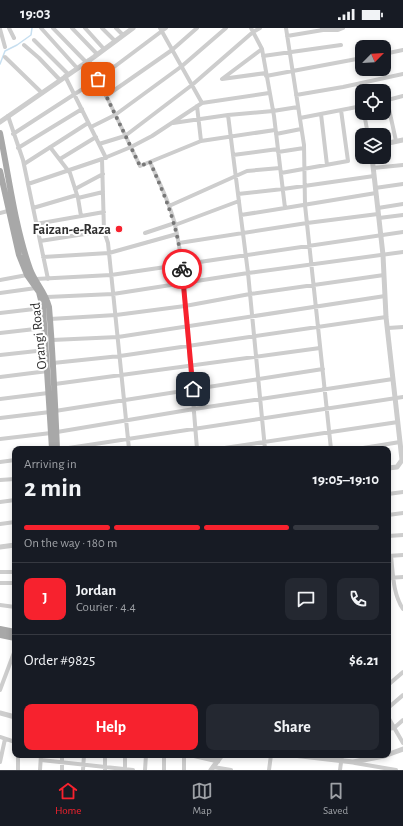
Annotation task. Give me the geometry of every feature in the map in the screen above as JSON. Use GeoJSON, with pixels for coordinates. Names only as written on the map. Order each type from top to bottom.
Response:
{"type":"FeatureCollection","features":[{"type":"Feature","properties":{"kind":"main road","name":"Orangi Road"},"geometry":{"type":"LineString","coordinates":[[0,133],[22,242],[30,269],[47,297],[52,340],[48,393],[56,446]]}},
{"type":"Feature","properties":{"kind":"main road","name":"Orangi Road"},"geometry":{"type":"LineString","coordinates":[[0,172],[19,255],[27,275],[40,296],[43,308],[46,350],[55,384],[52,412]]}},
{"type":"Feature","properties":{"kind":"main road","name":"Orangi Road"},"geometry":{"type":"LineString","coordinates":[[52,446],[54,433]]}},
{"type":"Feature","properties":{"kind":"main road"},"geometry":{"type":"LineString","coordinates":[[0,629],[12,631]]}},
{"type":"Feature","properties":{"kind":"main road"},"geometry":{"type":"LineString","coordinates":[[0,635],[12,637]]}},
{"type":"Feature","properties":{"kind":"street"},"geometry":{"type":"LineString","coordinates":[[9,28],[14,38]]}},
{"type":"Feature","properties":{"kind":"street"},"geometry":{"type":"LineString","coordinates":[[41,28],[78,68]]}},
{"type":"Feature","properties":{"kind":"street"},"geometry":{"type":"LineString","coordinates":[[53,28],[88,61],[140,166],[201,141],[230,136],[301,129]]}},
{"type":"Feature","properties":{"kind":"street"},"geometry":{"type":"LineString","coordinates":[[72,28],[97,54]]}},
{"type":"Feature","properties":{"kind":"street"},"geometry":{"type":"LineString","coordinates":[[85,28],[104,49]]}},
{"type":"Feature","properties":{"kind":"street"},"geometry":{"type":"LineString","coordinates":[[102,28],[115,41]]}},
{"type":"Feature","properties":{"kind":"street"},"geometry":{"type":"LineString","coordinates":[[116,28],[123,35]]}},
{"type":"Feature","properties":{"kind":"street"},"geometry":{"type":"LineString","coordinates":[[0,122],[133,28]]}},
{"type":"Feature","properties":{"kind":"street"},"geometry":{"type":"LineString","coordinates":[[13,134],[98,79],[161,30],[166,28]]}},
{"type":"Feature","properties":{"kind":"street"},"geometry":{"type":"LineString","coordinates":[[106,96],[172,50],[197,28]]}},
{"type":"Feature","properties":{"kind":"street"},"geometry":{"type":"LineString","coordinates":[[24,164],[50,147],[90,125],[115,115],[182,66],[226,28]]}},
{"type":"Feature","properties":{"kind":"street"},"geometry":{"type":"LineString","coordinates":[[99,144],[125,136],[192,85],[252,30],[260,28]]}},
{"type":"Feature","properties":{"kind":"street"},"geometry":{"type":"LineString","coordinates":[[286,28],[304,148],[305,205],[331,446]]}},
{"type":"Feature","properties":{"kind":"street"},"geometry":{"type":"LineString","coordinates":[[287,36],[322,29],[338,30],[344,28]]}},
{"type":"Feature","properties":{"kind":"street"},"geometry":{"type":"LineString","coordinates":[[0,29],[5,47]]}},
{"type":"Feature","properties":{"kind":"street"},"geometry":{"type":"LineString","coordinates":[[161,30],[202,103]]}},
{"type":"Feature","properties":{"kind":"street"},"geometry":{"type":"LineString","coordinates":[[252,30],[262,49],[273,111],[285,208]]}},
{"type":"Feature","properties":{"kind":"street"},"geometry":{"type":"LineString","coordinates":[[34,40],[67,75],[74,95],[96,137],[104,158],[104,231],[108,243],[128,446]]}},
{"type":"Feature","properties":{"kind":"street"},"geometry":{"type":"LineString","coordinates":[[24,45],[60,80]]}},
{"type":"Feature","properties":{"kind":"street"},"geometry":{"type":"LineString","coordinates":[[263,56],[290,54],[341,46]]}},
{"type":"Feature","properties":{"kind":"street"},"geometry":{"type":"LineString","coordinates":[[262,49],[222,79],[292,72],[355,59]]}},
{"type":"Feature","properties":{"kind":"street"},"geometry":{"type":"LineString","coordinates":[[391,53],[403,50]]}},
{"type":"Feature","properties":{"kind":"street"},"geometry":{"type":"LineString","coordinates":[[5,57],[42,93]]}},
{"type":"Feature","properties":{"kind":"street"},"geometry":{"type":"LineString","coordinates":[[296,95],[343,87],[403,74]]}},
{"type":"Feature","properties":{"kind":"street"},"geometry":{"type":"LineString","coordinates":[[28,184],[104,158],[131,147],[171,124],[202,103],[269,93]]}},
{"type":"Feature","properties":{"kind":"street"},"geometry":{"type":"LineString","coordinates":[[391,99],[403,96]]}},
{"type":"Feature","properties":{"kind":"street"},"geometry":{"type":"LineString","coordinates":[[197,106],[201,141]]}},
{"type":"Feature","properties":{"kind":"street"},"geometry":{"type":"LineString","coordinates":[[171,124],[228,115],[298,107]]}},
{"type":"Feature","properties":{"kind":"street"},"geometry":{"type":"LineString","coordinates":[[300,118],[355,107]]}},
{"type":"Feature","properties":{"kind":"street"},"geometry":{"type":"LineString","coordinates":[[18,148],[82,109]]}},
{"type":"Feature","properties":{"kind":"street"},"geometry":{"type":"LineString","coordinates":[[280,173],[348,161],[341,110]]}},
{"type":"Feature","properties":{"kind":"street"},"geometry":{"type":"LineString","coordinates":[[320,114],[327,165]]}},
{"type":"Feature","properties":{"kind":"street"},"geometry":{"type":"LineString","coordinates":[[228,115],[253,316],[265,446]]}},
{"type":"Feature","properties":{"kind":"street"},"geometry":{"type":"LineString","coordinates":[[8,116],[24,164],[48,279]]}},
{"type":"Feature","properties":{"kind":"street"},"geometry":{"type":"LineString","coordinates":[[391,120],[396,141]]}},
{"type":"Feature","properties":{"kind":"street"},"geometry":{"type":"LineString","coordinates":[[60,160],[96,137]]}},
{"type":"Feature","properties":{"kind":"street"},"geometry":{"type":"LineString","coordinates":[[391,142],[403,140]]}},
{"type":"Feature","properties":{"kind":"street"},"geometry":{"type":"LineString","coordinates":[[50,147],[68,170],[78,196],[81,216]]}},
{"type":"Feature","properties":{"kind":"street"},"geometry":{"type":"LineString","coordinates":[[233,155],[304,148]]}},
{"type":"Feature","properties":{"kind":"street"},"geometry":{"type":"LineString","coordinates":[[150,162],[175,224],[182,264],[197,446]]}},
{"type":"Feature","properties":{"kind":"street"},"geometry":{"type":"LineString","coordinates":[[373,164],[383,255],[386,317],[403,460],[397,467],[391,468]]}},
{"type":"Feature","properties":{"kind":"street"},"geometry":{"type":"LineString","coordinates":[[373,168],[403,164]]}},
{"type":"Feature","properties":{"kind":"street"},"geometry":{"type":"LineString","coordinates":[[169,206],[247,171],[280,168]]}},
{"type":"Feature","properties":{"kind":"street"},"geometry":{"type":"LineString","coordinates":[[75,188],[103,174]]}},
{"type":"Feature","properties":{"kind":"street"},"geometry":{"type":"LineString","coordinates":[[238,194],[283,190],[374,176]]}},
{"type":"Feature","properties":{"kind":"street"},"geometry":{"type":"LineString","coordinates":[[241,215],[305,205],[403,184]]}},
{"type":"Feature","properties":{"kind":"street"},"geometry":{"type":"LineString","coordinates":[[33,208],[78,196],[103,192]]}},
{"type":"Feature","properties":{"kind":"street"},"geometry":{"type":"LineString","coordinates":[[145,233],[239,201]]}},
{"type":"Feature","properties":{"kind":"street"},"geometry":{"type":"LineString","coordinates":[[378,208],[403,204]]}},
{"type":"Feature","properties":{"kind":"street"},"geometry":{"type":"LineString","coordinates":[[0,213],[8,211]]}},
{"type":"Feature","properties":{"kind":"street"},"geometry":{"type":"LineString","coordinates":[[36,224],[104,212]]}},
{"type":"Feature","properties":{"kind":"street"},"geometry":{"type":"LineString","coordinates":[[178,243],[307,223],[403,214]]}},
{"type":"Feature","properties":{"kind":"street"},"geometry":{"type":"LineString","coordinates":[[40,241],[104,231]]}},
{"type":"Feature","properties":{"kind":"street"},"geometry":{"type":"LineString","coordinates":[[36,280],[111,275],[403,232]]}},
{"type":"Feature","properties":{"kind":"street"},"geometry":{"type":"LineString","coordinates":[[43,257],[109,253],[177,234]]}},
{"type":"Feature","properties":{"kind":"street"},"geometry":{"type":"LineString","coordinates":[[47,297],[113,294],[248,273],[403,252]]}},
{"type":"Feature","properties":{"kind":"street"},"geometry":{"type":"LineString","coordinates":[[0,280],[27,275]]}},
{"type":"Feature","properties":{"kind":"street"},"geometry":{"type":"LineString","coordinates":[[50,319],[116,315],[185,306],[250,294],[384,276]]}},
{"type":"Feature","properties":{"kind":"street"},"geometry":{"type":"LineString","coordinates":[[0,293],[36,288]]}},
{"type":"Feature","properties":{"kind":"street"},"geometry":{"type":"LineString","coordinates":[[52,340],[118,337],[385,296]]}},
{"type":"Feature","properties":{"kind":"street"},"geometry":{"type":"LineString","coordinates":[[0,313],[43,308]]}},
{"type":"Feature","properties":{"kind":"street"},"geometry":{"type":"LineString","coordinates":[[0,377],[189,345],[386,317]]}},
{"type":"Feature","properties":{"kind":"street"},"geometry":{"type":"LineString","coordinates":[[388,328],[403,327]]}},
{"type":"Feature","properties":{"kind":"street"},"geometry":{"type":"LineString","coordinates":[[0,334],[44,328]]}},
{"type":"Feature","properties":{"kind":"street"},"geometry":{"type":"LineString","coordinates":[[55,384],[320,348]]}},
{"type":"Feature","properties":{"kind":"street"},"geometry":{"type":"LineString","coordinates":[[0,355],[46,350]]}},
{"type":"Feature","properties":{"kind":"street"},"geometry":{"type":"LineString","coordinates":[[0,418],[52,412],[323,369]]}},
{"type":"Feature","properties":{"kind":"street"},"geometry":{"type":"LineString","coordinates":[[0,439],[54,433],[194,409],[393,380]]}},
{"type":"Feature","properties":{"kind":"street"},"geometry":{"type":"LineString","coordinates":[[0,399],[48,393]]}},
{"type":"Feature","properties":{"kind":"street"},"geometry":{"type":"LineString","coordinates":[[82,446],[403,396]]}},
{"type":"Feature","properties":{"kind":"street"},"geometry":{"type":"LineString","coordinates":[[238,446],[398,422]]}},
{"type":"Feature","properties":{"kind":"street"},"geometry":{"type":"LineString","coordinates":[[375,446],[400,442]]}},
{"type":"Feature","properties":{"kind":"street"},"geometry":{"type":"LineString","coordinates":[[0,462],[12,460]]}},
{"type":"Feature","properties":{"kind":"street"},"geometry":{"type":"LineString","coordinates":[[0,480],[12,478]]}},
{"type":"Feature","properties":{"kind":"street"},"geometry":{"type":"LineString","coordinates":[[391,494],[403,492]]}},
{"type":"Feature","properties":{"kind":"street"},"geometry":{"type":"LineString","coordinates":[[0,502],[12,500]]}},
{"type":"Feature","properties":{"kind":"street"},"geometry":{"type":"LineString","coordinates":[[391,515],[403,513]]}},
{"type":"Feature","properties":{"kind":"street"},"geometry":{"type":"LineString","coordinates":[[0,524],[12,522]]}},
{"type":"Feature","properties":{"kind":"street"},"geometry":{"type":"LineString","coordinates":[[391,536],[403,534]]}},
{"type":"Feature","properties":{"kind":"street"},"geometry":{"type":"LineString","coordinates":[[0,547],[12,545]]}},
{"type":"Feature","properties":{"kind":"street"},"geometry":{"type":"LineString","coordinates":[[391,556],[403,554]]}},
{"type":"Feature","properties":{"kind":"street"},"geometry":{"type":"LineString","coordinates":[[391,566],[395,590],[402,607]]}},
{"type":"Feature","properties":{"kind":"street"},"geometry":{"type":"LineString","coordinates":[[0,572],[12,572]]}},
{"type":"Feature","properties":{"kind":"street"},"geometry":{"type":"LineString","coordinates":[[393,577],[403,576]]}},
{"type":"Feature","properties":{"kind":"street"},"geometry":{"type":"LineString","coordinates":[[0,583],[12,583]]}},
{"type":"Feature","properties":{"kind":"street"},"geometry":{"type":"LineString","coordinates":[[0,605],[12,607]]}},
{"type":"Feature","properties":{"kind":"street"},"geometry":{"type":"LineString","coordinates":[[0,690],[12,658]]}},
{"type":"Feature","properties":{"kind":"street"},"geometry":{"type":"LineString","coordinates":[[391,682],[403,672]]}},
{"type":"Feature","properties":{"kind":"street"},"geometry":{"type":"LineString","coordinates":[[391,705],[403,695]]}},
{"type":"Feature","properties":{"kind":"street"},"geometry":{"type":"LineString","coordinates":[[0,712],[12,715]]}},
{"type":"Feature","properties":{"kind":"street"},"geometry":{"type":"LineString","coordinates":[[391,728],[394,728],[403,720]]}},
{"type":"Feature","properties":{"kind":"street"},"geometry":{"type":"LineString","coordinates":[[391,723],[403,743]]}},
{"type":"Feature","properties":{"kind":"street"},"geometry":{"type":"LineString","coordinates":[[0,737],[12,741]]}},
{"type":"Feature","properties":{"kind":"street"},"geometry":{"type":"LineString","coordinates":[[0,762],[5,739]]}},
{"type":"Feature","properties":{"kind":"street"},"geometry":{"type":"LineString","coordinates":[[391,753],[403,749]]}},
{"type":"Feature","properties":{"kind":"street"},"geometry":{"type":"LineString","coordinates":[[18,758],[18,770]]}},
{"type":"Feature","properties":{"kind":"street"},"geometry":{"type":"LineString","coordinates":[[62,758],[62,770]]}},
{"type":"Feature","properties":{"kind":"street"},"geometry":{"type":"LineString","coordinates":[[83,770],[84,758]]}},
{"type":"Feature","properties":{"kind":"street"},"geometry":{"type":"LineString","coordinates":[[125,758],[125,770]]}},
{"type":"Feature","properties":{"kind":"street"},"geometry":{"type":"LineString","coordinates":[[145,770],[146,758]]}},
{"type":"Feature","properties":{"kind":"street"},"geometry":{"type":"LineString","coordinates":[[164,758],[164,770]]}},
{"type":"Feature","properties":{"kind":"street"},"geometry":{"type":"LineString","coordinates":[[184,758],[184,770]]}},
{"type":"Feature","properties":{"kind":"street"},"geometry":{"type":"LineString","coordinates":[[206,758],[218,761]]}},
{"type":"Feature","properties":{"kind":"street"},"geometry":{"type":"LineString","coordinates":[[212,769],[220,758]]}},
{"type":"Feature","properties":{"kind":"street"},"geometry":{"type":"LineString","coordinates":[[269,770],[271,758]]}},
{"type":"Feature","properties":{"kind":"street"},"geometry":{"type":"LineString","coordinates":[[316,758],[353,762],[396,770]]}},
{"type":"Feature","properties":{"kind":"street"},"geometry":{"type":"LineString","coordinates":[[340,770],[342,758]]}},
{"type":"Feature","properties":{"kind":"street"},"geometry":{"type":"LineString","coordinates":[[353,762],[374,758]]}},
{"type":"Feature","properties":{"kind":"street"},"geometry":{"type":"LineString","coordinates":[[40,770],[41,760],[133,770]]}},
{"type":"Feature","properties":{"kind":"street"},"geometry":{"type":"LineString","coordinates":[[212,769],[231,770]]}},
{"type":"Feature","properties":{"kind":"waterway"},"geometry":{"type":"LineString","coordinates":[[0,64],[5,51],[31,35],[32,28]]}},
{"type":"Feature","properties":{"kind":"way so far"},"geometry":{"type":"LineString","coordinates":[[98,79],[140,166],[150,162],[175,223],[182,269]]}},
{"type":"Feature","properties":{"kind":"place","name":"Faizan-e-Raza"},"geometry":{"type":"Point","coordinates":[119,229]}},
{"type":"Feature","properties":{"kind":"route"},"geometry":{"type":"LineString","coordinates":[[182,269],[193,389]]}}]}
